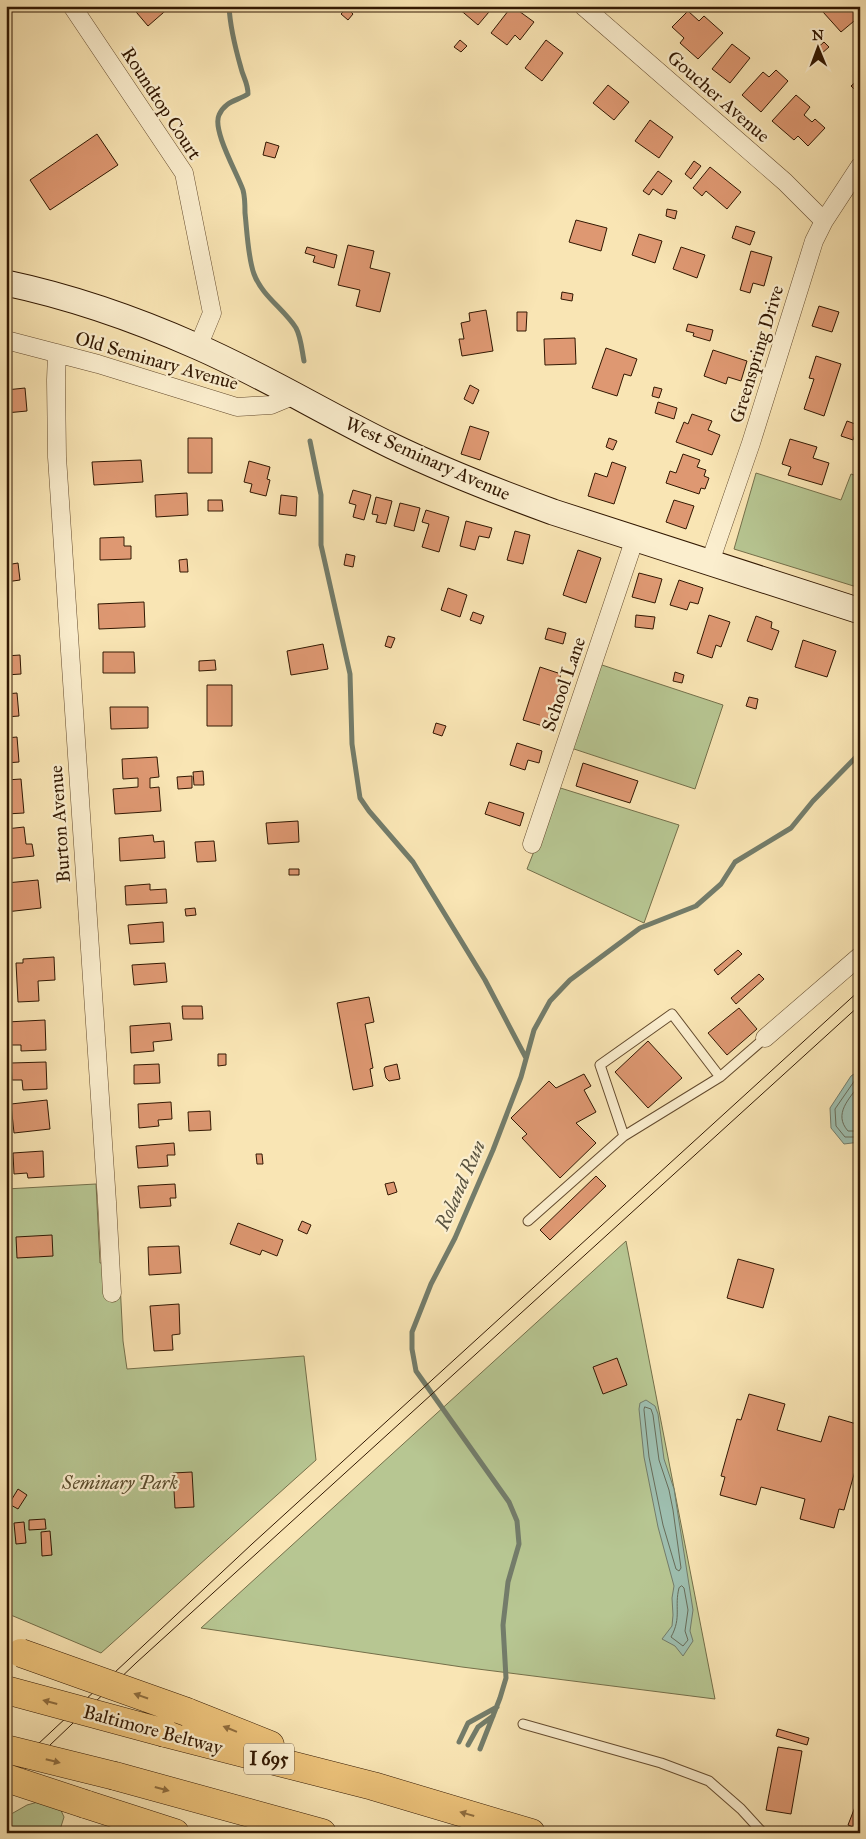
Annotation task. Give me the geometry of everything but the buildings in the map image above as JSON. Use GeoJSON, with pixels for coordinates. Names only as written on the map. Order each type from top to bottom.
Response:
{"type":"FeatureCollection","features":[{"type":"Feature","properties":{"kind":"highway"},"geometry":{"type":"LineString","coordinates":[[14,1650],[187,1712],[373,1786]]}},
{"type":"Feature","properties":{"kind":"highway","name":"Baltimore Beltway"},"geometry":{"type":"LineString","coordinates":[[6,1690],[373,1786],[531,1833]]}},
{"type":"Feature","properties":{"kind":"highway"},"geometry":{"type":"LineString","coordinates":[[6,1749],[115,1776],[322,1833]]}},
{"type":"Feature","properties":{"kind":"highway"},"geometry":{"type":"LineString","coordinates":[[6,1778],[176,1833]]}},
{"type":"Feature","properties":{"kind":"main road","name":"West Seminary Avenue"},"geometry":{"type":"LineString","coordinates":[[6,283],[77,301],[198,346],[393,446],[469,480],[552,512],[860,611]]}},
{"type":"Feature","properties":{"kind":"street","name":"Roundtop Court"},"geometry":{"type":"LineString","coordinates":[[72,6],[184,173],[212,313],[198,346]]}},
{"type":"Feature","properties":{"kind":"street","name":"Goucher Avenue"},"geometry":{"type":"LineString","coordinates":[[583,6],[785,182],[824,221]]}},
{"type":"Feature","properties":{"kind":"street","name":"Greenspring Drive"},"geometry":{"type":"LineString","coordinates":[[710,562],[751,443],[814,241],[824,221],[860,166]]}},
{"type":"Feature","properties":{"kind":"street","name":"Old Seminary Avenue"},"geometry":{"type":"LineString","coordinates":[[6,340],[58,353],[237,407],[271,405],[295,395]]}},
{"type":"Feature","properties":{"kind":"street","name":"Burton Avenue"},"geometry":{"type":"LineString","coordinates":[[58,353],[56,380],[57,457],[112,1293]]}},
{"type":"Feature","properties":{"kind":"street","name":"School Lane"},"geometry":{"type":"LineString","coordinates":[[532,844],[635,538]]}},
{"type":"Feature","properties":{"kind":"street"},"geometry":{"type":"LineString","coordinates":[[765,1038],[860,956]]}},
{"type":"Feature","properties":{"kind":"lane"},"geometry":{"type":"LineString","coordinates":[[624,1136],[600,1065],[672,1014],[720,1077]]}},
{"type":"Feature","properties":{"kind":"lane"},"geometry":{"type":"LineString","coordinates":[[528,1221],[624,1136],[720,1077],[765,1038]]}},
{"type":"Feature","properties":{"kind":"lane"},"geometry":{"type":"LineString","coordinates":[[523,1724],[661,1763],[709,1781],[741,1808],[763,1833]]}},
{"type":"Feature","properties":{"kind":"green space"},"geometry":{"type":"Polygon","coordinates":[[[756,473],[841,500],[851,474],[860,477],[860,588],[734,549],[756,473]]]}},
{"type":"Feature","properties":{"kind":"green space"},"geometry":{"type":"Polygon","coordinates":[[[599,664],[723,705],[695,789],[571,748],[599,664]]]}},
{"type":"Feature","properties":{"kind":"green space"},"geometry":{"type":"Polygon","coordinates":[[[554,786],[679,825],[644,923],[527,869],[544,826],[554,786]]]}},
{"type":"Feature","properties":{"kind":"green space","name":"Seminary Park"},"geometry":{"type":"Polygon","coordinates":[[[96,1184],[100,1263],[119,1263],[123,1341],[127,1369],[304,1356],[316,1460],[101,1653],[6,1613],[6,1189],[96,1184]]]}},
{"type":"Feature","properties":{"kind":"green space"},"geometry":{"type":"Polygon","coordinates":[[[626,1241],[715,1699],[462,1667],[201,1628],[626,1241]]]}},
{"type":"Feature","properties":{"kind":"green space"},"geometry":{"type":"Polygon","coordinates":[[[45,1800],[59,1806],[64,1817],[59,1833],[6,1833],[6,1817],[27,1805],[45,1800]]]}},
{"type":"Feature","properties":{"kind":"water"},"geometry":{"type":"Polygon","coordinates":[[[860,1070],[860,1142],[844,1144],[831,1128],[830,1108],[851,1076],[860,1070]]]}},
{"type":"Feature","properties":{"kind":"water"},"geometry":{"type":"Polygon","coordinates":[[[646,1400],[655,1406],[658,1414],[664,1459],[674,1489],[693,1610],[690,1631],[693,1641],[683,1656],[675,1646],[662,1639],[672,1626],[674,1586],[658,1527],[644,1457],[639,1409],[640,1403],[646,1400]]]}},
{"type":"Feature","properties":{"kind":"waterway"},"geometry":{"type":"LineString","coordinates":[[229,6],[233,37],[248,94],[228,104],[222,110],[219,115],[219,131],[243,190],[249,252],[254,274],[262,289],[296,328],[304,361]]}},
{"type":"Feature","properties":{"kind":"waterway"},"geometry":{"type":"LineString","coordinates":[[310,441],[321,495],[321,545],[350,674],[352,744],[360,798],[413,862],[485,980],[526,1058]]}},
{"type":"Feature","properties":{"kind":"waterway","name":"Roland Run"},"geometry":{"type":"LineString","coordinates":[[480,1749],[506,1678],[503,1625],[508,1582],[519,1544],[517,1521],[509,1502],[416,1371],[412,1349],[412,1332],[431,1284],[455,1238],[493,1150],[521,1077],[534,1030],[550,1001],[570,980],[640,928],[696,906],[721,884],[735,862],[791,828],[813,801],[860,753]]}},
{"type":"Feature","properties":{"kind":"waterway"},"geometry":{"type":"LineString","coordinates":[[459,1742],[468,1723],[497,1707]]}},
{"type":"Feature","properties":{"kind":"waterway"},"geometry":{"type":"LineString","coordinates":[[468,1745],[478,1727],[493,1716]]}},
{"type":"Feature","properties":{"kind":"tram line"},"geometry":{"type":"LineString","coordinates":[[6,1774],[252,1544],[860,990]]}},
{"type":"Feature","properties":{"kind":"tram line"},"geometry":{"type":"LineString","coordinates":[[6,1787],[136,1663],[860,1005]]}}]}
